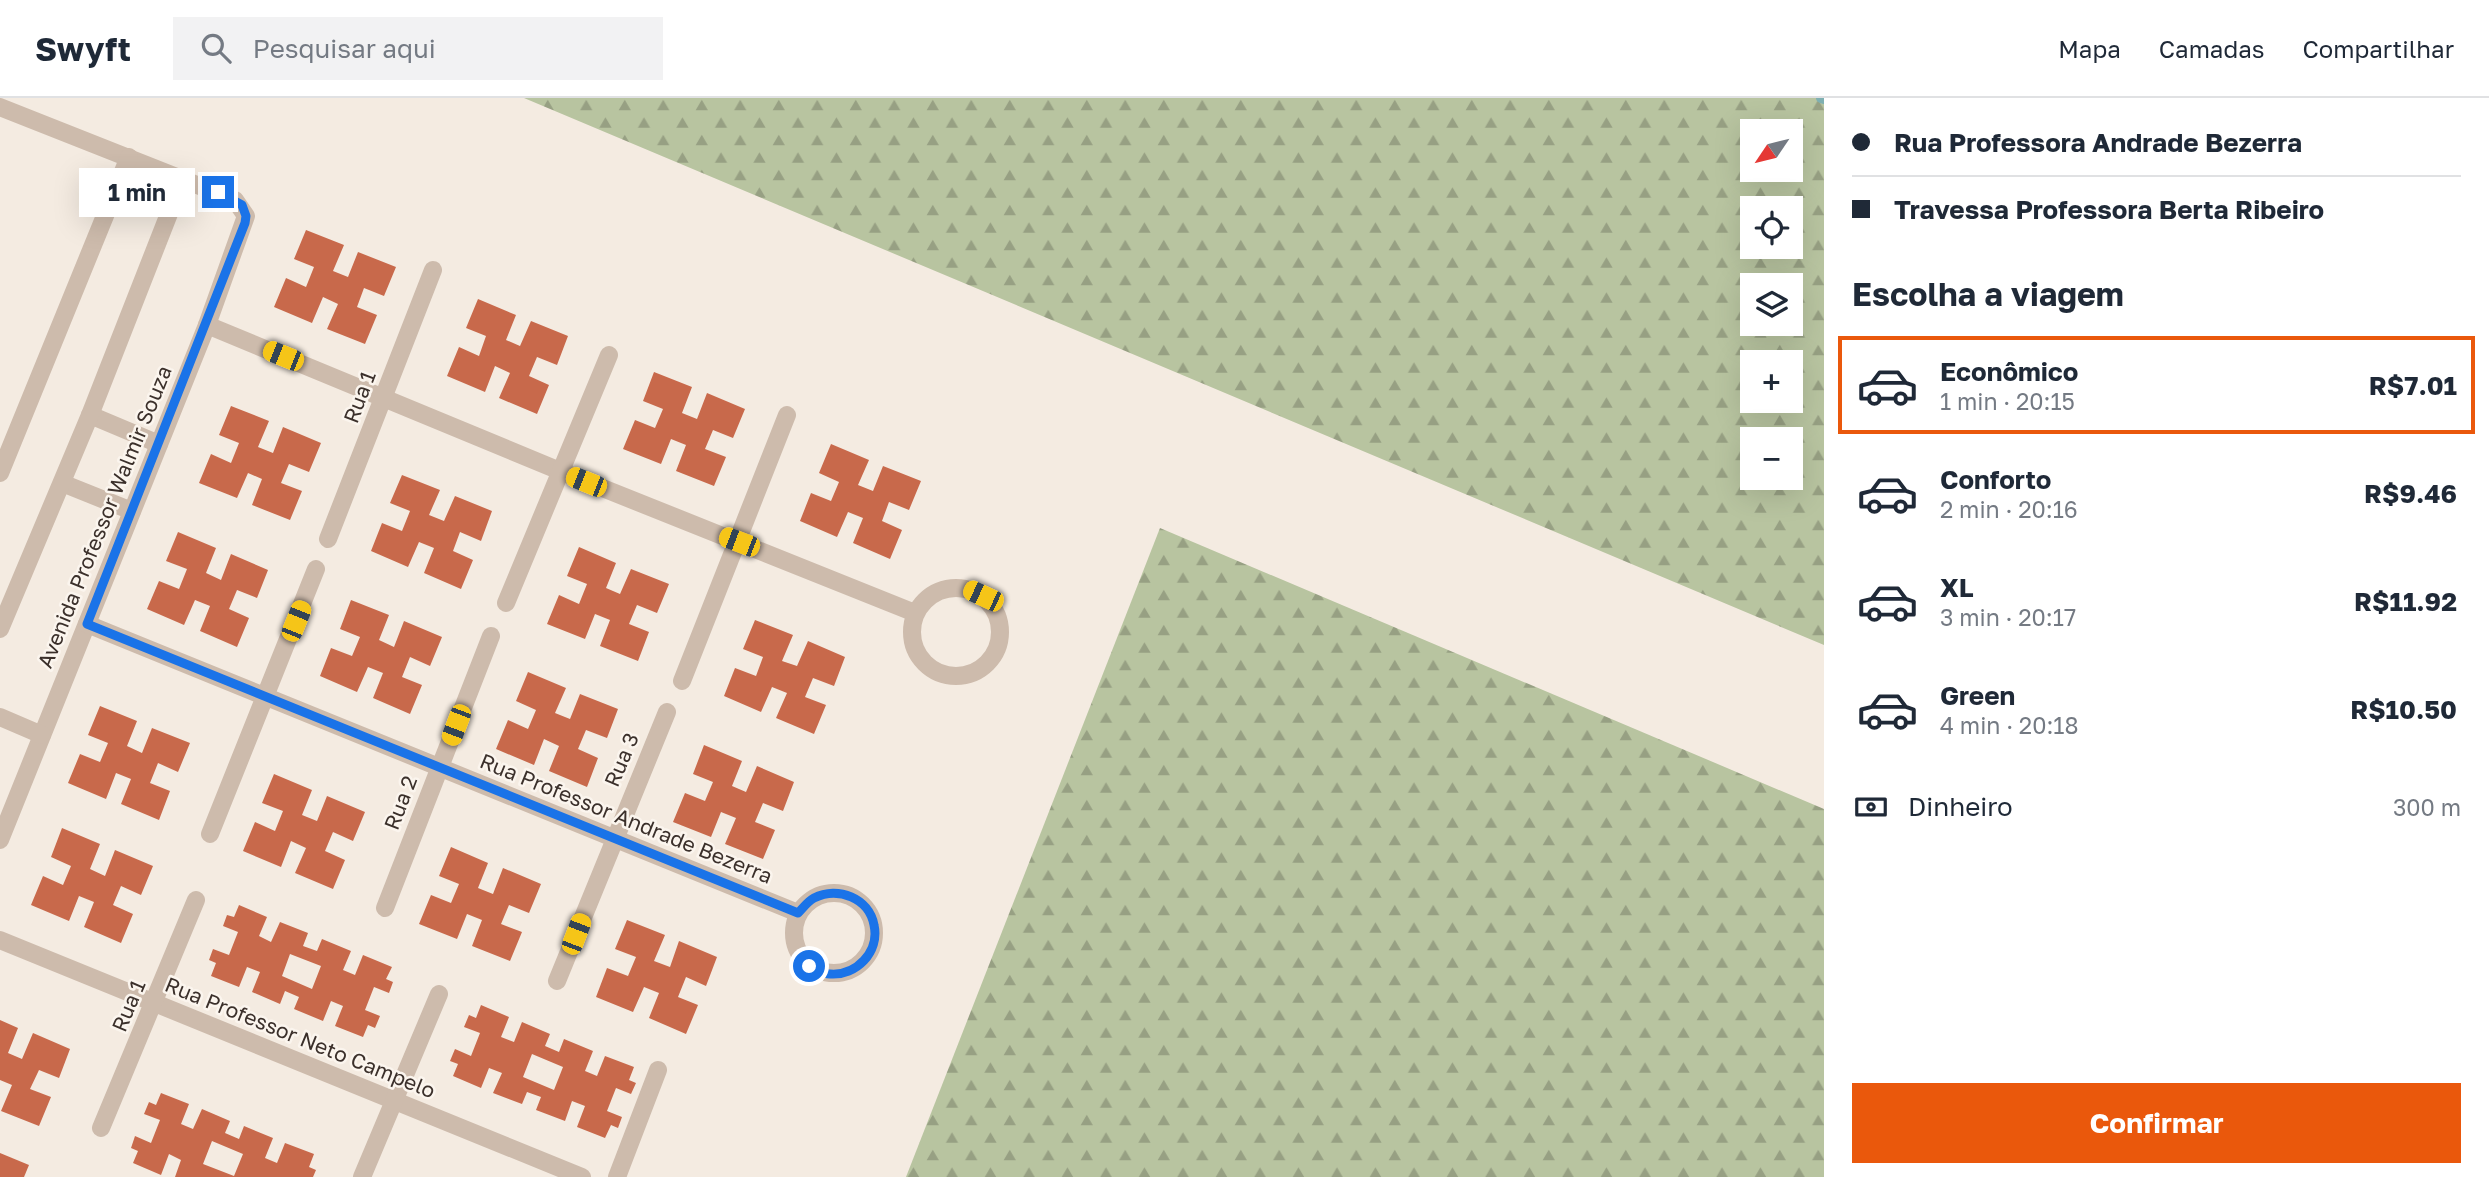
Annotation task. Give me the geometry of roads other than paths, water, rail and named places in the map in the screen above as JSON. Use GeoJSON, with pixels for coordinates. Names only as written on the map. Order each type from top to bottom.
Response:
{"type":"FeatureCollection","features":[{"type":"Feature","properties":{"kind":"street"},"geometry":{"type":"LineString","coordinates":[[0,107],[183,178],[90,415],[0,629]]}},
{"type":"Feature","properties":{"kind":"street"},"geometry":{"type":"LineString","coordinates":[[0,473],[129,157]]}},
{"type":"Feature","properties":{"kind":"street","name":"Avenida Professor Walmir Souza"},"geometry":{"type":"LineString","coordinates":[[0,839],[8,799],[42,736],[207,325],[245,223],[244,210],[235,200],[183,178]]}},
{"type":"Feature","properties":{"kind":"street","name":"Rua 1"},"geometry":{"type":"LineString","coordinates":[[328,539],[433,270]]}},
{"type":"Feature","properties":{"kind":"street"},"geometry":{"type":"LineString","coordinates":[[207,325],[560,471],[915,613]]}},
{"type":"Feature","properties":{"kind":"street"},"geometry":{"type":"LineString","coordinates":[[506,603],[609,355]]}},
{"type":"Feature","properties":{"kind":"street"},"geometry":{"type":"LineString","coordinates":[[90,415],[159,444]]}},
{"type":"Feature","properties":{"kind":"street"},"geometry":{"type":"LineString","coordinates":[[682,681],[787,415]]}},
{"type":"Feature","properties":{"kind":"street"},"geometry":{"type":"LineString","coordinates":[[62,483],[132,511]]}},
{"type":"Feature","properties":{"kind":"street"},"geometry":{"type":"LineString","coordinates":[[210,834],[316,569]]}},
{"type":"Feature","properties":{"kind":"street"},"geometry":{"type":"LineString","coordinates":[[965,587],[983,596],[996,611],[1002,630],[998,650],[986,666],[977,671],[968,675],[947,676],[930,668],[916,653],[911,633],[915,613],[927,597],[936,592],[945,588],[965,587]]}},
{"type":"Feature","properties":{"kind":"street","name":"Rua Professor Andrade Bezerra"},"geometry":{"type":"LineString","coordinates":[[87,624],[798,913]]}},
{"type":"Feature","properties":{"kind":"street","name":"Rua 2"},"geometry":{"type":"LineString","coordinates":[[385,908],[491,636]]}},
{"type":"Feature","properties":{"kind":"street","name":"Rua 3"},"geometry":{"type":"LineString","coordinates":[[557,981],[667,712]]}},
{"type":"Feature","properties":{"kind":"street"},"geometry":{"type":"LineString","coordinates":[[0,717],[42,736]]}},
{"type":"Feature","properties":{"kind":"street"},"geometry":{"type":"LineString","coordinates":[[831,892],[850,896],[866,907],[875,926],[873,945],[864,962],[847,973],[828,974],[809,966],[797,951],[793,932],[798,913],[812,899],[831,892]]}},
{"type":"Feature","properties":{"kind":"street","name":"Rua 1"},"geometry":{"type":"LineString","coordinates":[[101,1128],[155,1004],[196,900]]}},
{"type":"Feature","properties":{"kind":"street","name":"Rua Professor Neto Campelo"},"geometry":{"type":"LineString","coordinates":[[0,940],[582,1177]]}},
{"type":"Feature","properties":{"kind":"street"},"geometry":{"type":"LineString","coordinates":[[362,1177],[392,1099],[439,994]]}},
{"type":"Feature","properties":{"kind":"street"},"geometry":{"type":"LineString","coordinates":[[617,1177],[658,1070]]}}]}
